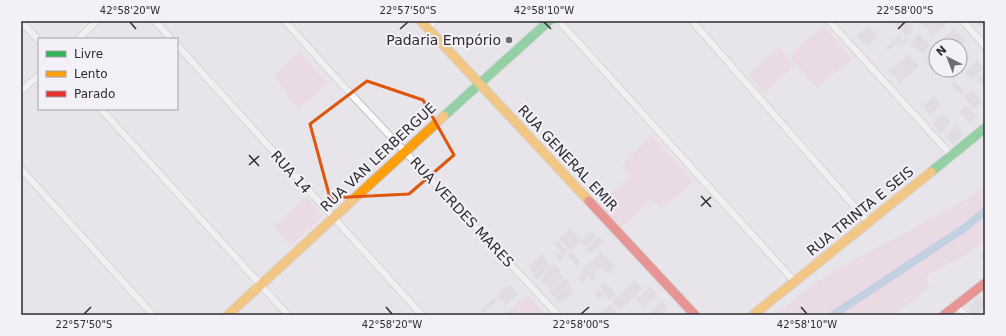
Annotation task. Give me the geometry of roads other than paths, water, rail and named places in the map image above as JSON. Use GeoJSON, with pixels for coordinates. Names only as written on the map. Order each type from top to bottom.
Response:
{"type":"FeatureCollection","features":[{"type":"Feature","properties":{"kind":"street"},"geometry":{"type":"LineString","coordinates":[[21,21],[38,40]]}},
{"type":"Feature","properties":{"kind":"street"},"geometry":{"type":"LineString","coordinates":[[79,38],[97,21]]}},
{"type":"Feature","properties":{"kind":"street"},"geometry":{"type":"LineString","coordinates":[[155,21],[170,38]]}},
{"type":"Feature","properties":{"kind":"street","name":"RUA VERDES MARES"},"geometry":{"type":"LineString","coordinates":[[285,21],[334,76],[558,315]]}},
{"type":"Feature","properties":{"kind":"street"},"geometry":{"type":"LineString","coordinates":[[424,24],[435,21]]}},
{"type":"Feature","properties":{"kind":"street","name":"RUA VAN LERBERGUE"},"geometry":{"type":"LineString","coordinates":[[228,315],[548,21]]}},
{"type":"Feature","properties":{"kind":"street"},"geometry":{"type":"LineString","coordinates":[[559,21],[794,282]]}},
{"type":"Feature","properties":{"kind":"street"},"geometry":{"type":"LineString","coordinates":[[692,21],[869,223]]}},
{"type":"Feature","properties":{"kind":"street"},"geometry":{"type":"LineString","coordinates":[[829,21],[951,155]]}},
{"type":"Feature","properties":{"kind":"street"},"geometry":{"type":"LineString","coordinates":[[963,21],[985,46]]}},
{"type":"Feature","properties":{"kind":"street","name":"RUA GENERAL EMIR"},"geometry":{"type":"LineString","coordinates":[[424,24],[696,315]]}},
{"type":"Feature","properties":{"kind":"street","name":"RUA 14"},"geometry":{"type":"LineString","coordinates":[[178,46],[422,315]]}},
{"type":"Feature","properties":{"kind":"street"},"geometry":{"type":"LineString","coordinates":[[21,91],[38,76]]}},
{"type":"Feature","properties":{"kind":"street"},"geometry":{"type":"LineString","coordinates":[[103,110],[288,315]]}},
{"type":"Feature","properties":{"kind":"street","name":"RUA TRINTA E SEIS"},"geometry":{"type":"LineString","coordinates":[[753,315],[985,128]]}},
{"type":"Feature","properties":{"kind":"street"},"geometry":{"type":"LineString","coordinates":[[21,169],[153,315]]}},
{"type":"Feature","properties":{"kind":"street"},"geometry":{"type":"LineString","coordinates":[[944,315],[985,283]]}},
{"type":"Feature","properties":{"kind":"street"},"geometry":{"type":"LineString","coordinates":[[957,305],[965,315]]}},
{"type":"Feature","properties":{"kind":"waterway"},"geometry":{"type":"LineString","coordinates":[[833,315],[966,227],[985,211]]}},
{"type":"Feature","properties":{"kind":"place","name":"Padaria Empório"},"geometry":{"type":"Point","coordinates":[509,40]}}]}
